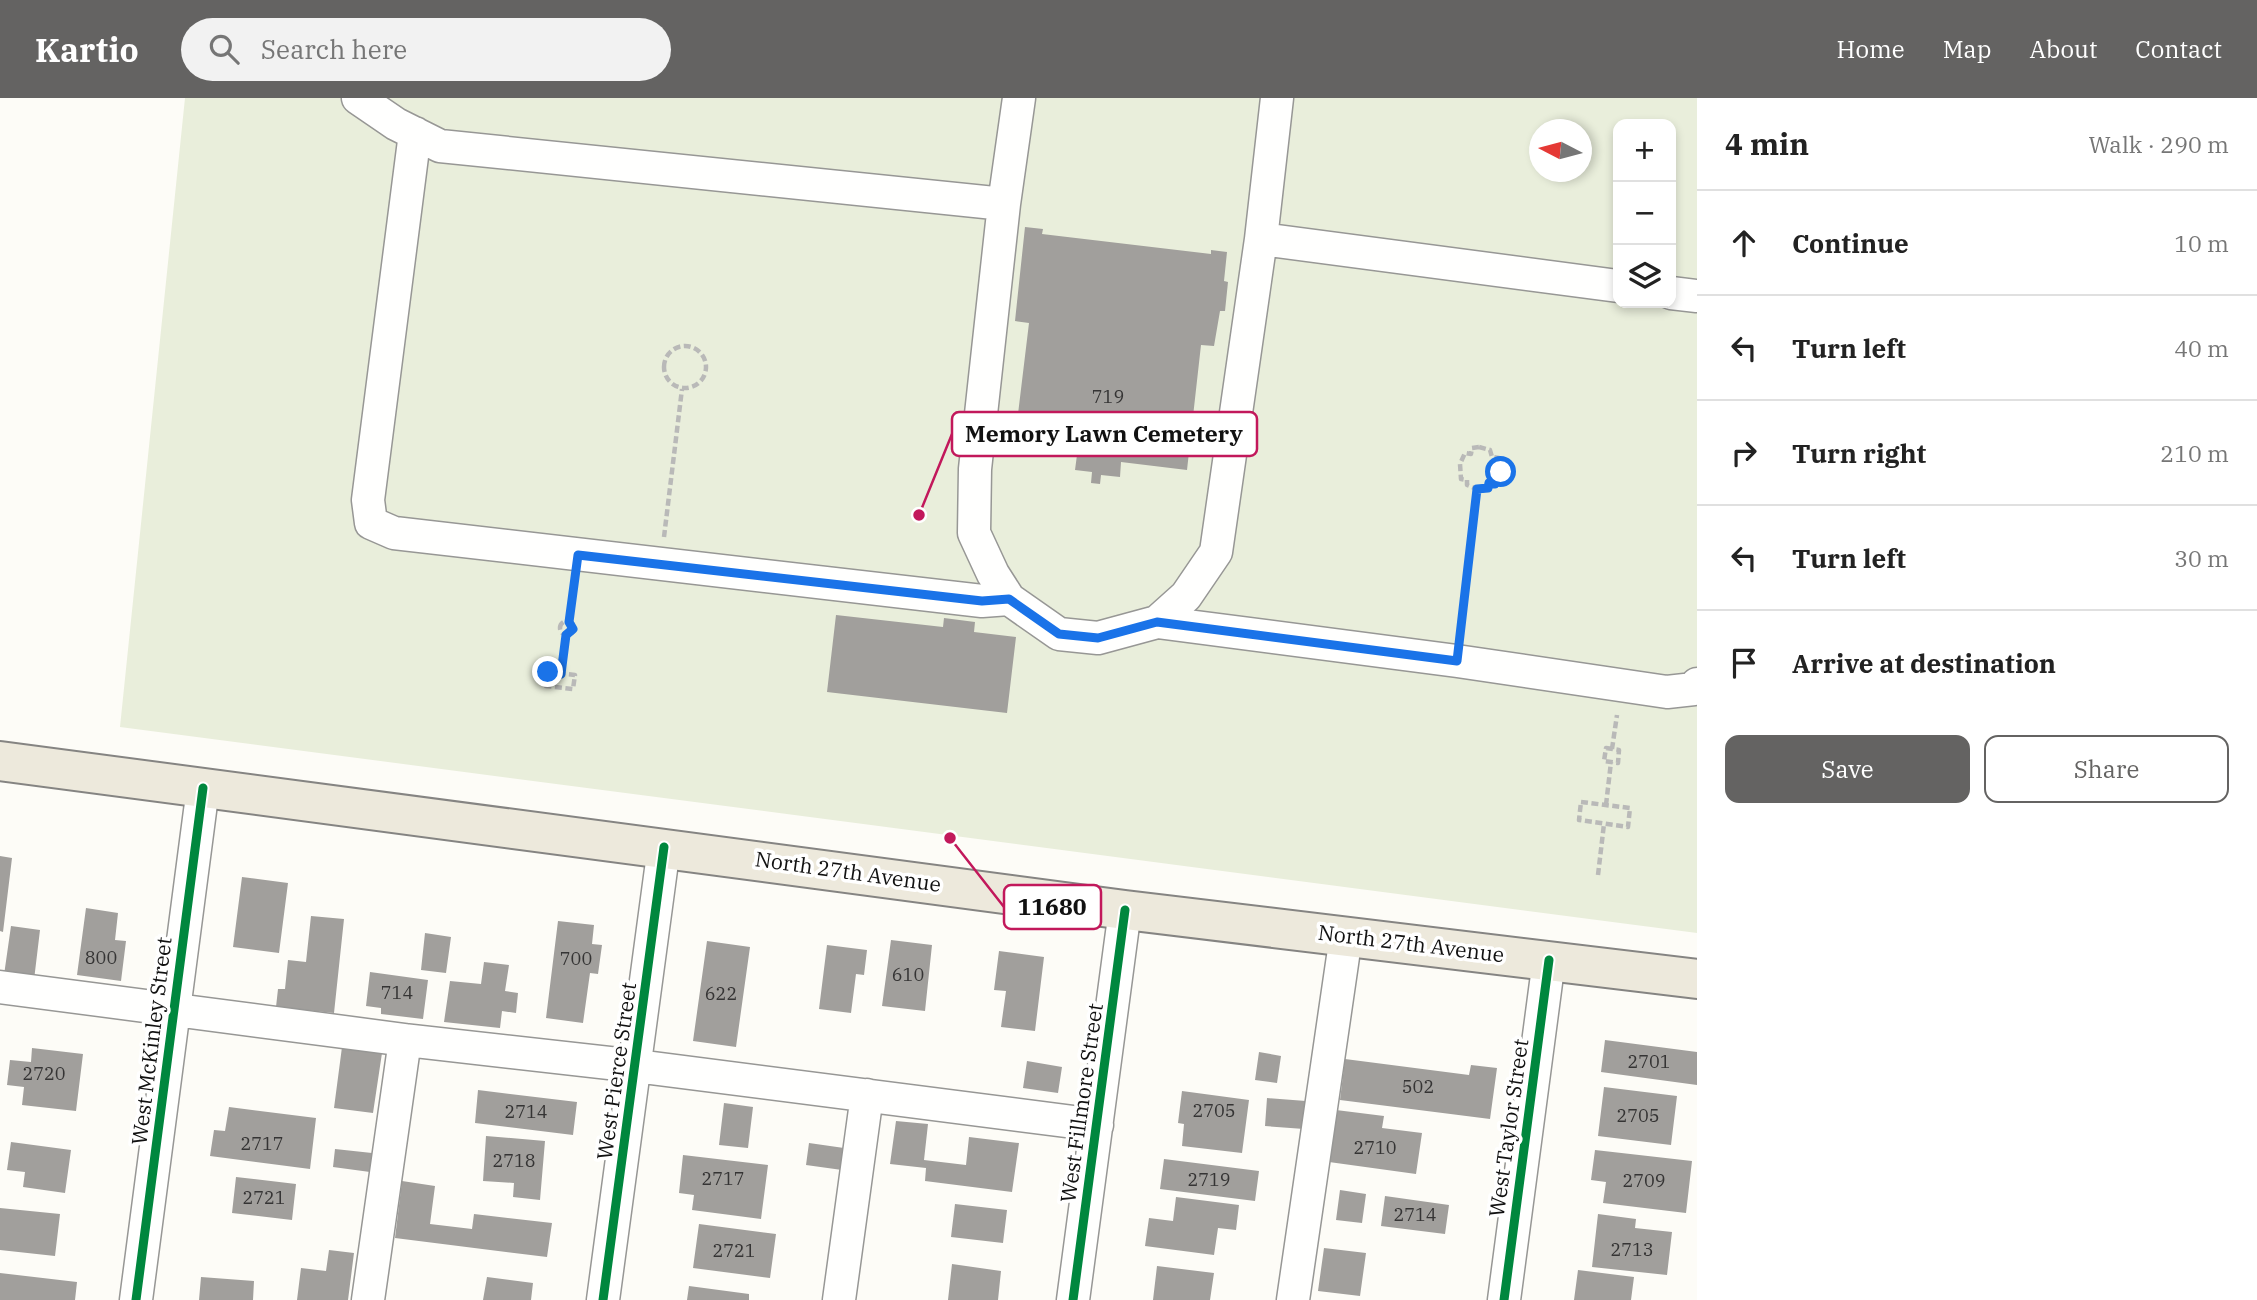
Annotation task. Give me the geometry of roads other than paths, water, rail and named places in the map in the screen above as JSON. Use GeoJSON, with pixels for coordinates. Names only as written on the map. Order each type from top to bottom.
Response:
{"type":"FeatureCollection","features":[{"type":"Feature","properties":{"kind":"main road","name":"North 27th Avenue"},"geometry":{"type":"LineString","coordinates":[[0,761],[1125,910],[1697,979]]}},
{"type":"Feature","properties":{"kind":"street"},"geometry":{"type":"LineString","coordinates":[[358,98],[396,124],[440,146],[1004,204]]}},
{"type":"Feature","properties":{"kind":"street"},"geometry":{"type":"LineString","coordinates":[[1019,98],[1004,204],[975,469],[974,533],[993,574],[1009,599],[1059,634],[1098,638],[1157,622],[1667,691],[1694,689],[1697,684]]}},
{"type":"Feature","properties":{"kind":"street"},"geometry":{"type":"LineString","coordinates":[[1157,622],[1186,596],[1216,552],[1261,239],[1277,98]]}},
{"type":"Feature","properties":{"kind":"street"},"geometry":{"type":"LineString","coordinates":[[415,133],[368,500],[371,523],[394,533],[670,566],[982,601],[1009,599]]}},
{"type":"Feature","properties":{"kind":"street"},"geometry":{"type":"LineString","coordinates":[[1261,239],[1613,285]]}},
{"type":"Feature","properties":{"kind":"street"},"geometry":{"type":"LineString","coordinates":[[1676,294],[1697,296]]}},
{"type":"Feature","properties":{"kind":"street","name":"West McKinley Street"},"geometry":{"type":"LineString","coordinates":[[136,1300],[203,788]]}},
{"type":"Feature","properties":{"kind":"street","name":"West Pierce Street"},"geometry":{"type":"LineString","coordinates":[[603,1300],[664,847]]}},
{"type":"Feature","properties":{"kind":"street","name":"West Fillmore Street"},"geometry":{"type":"LineString","coordinates":[[1073,1300],[1125,910]]}},
{"type":"Feature","properties":{"kind":"street"},"geometry":{"type":"LineString","coordinates":[[1293,1300],[1346,936]]}},
{"type":"Feature","properties":{"kind":"street","name":"West Taylor Street"},"geometry":{"type":"LineString","coordinates":[[1504,1300],[1549,960]]}},
{"type":"Feature","properties":{"kind":"street"},"geometry":{"type":"LineString","coordinates":[[0,987],[1097,1125]]}},
{"type":"Feature","properties":{"kind":"street"},"geometry":{"type":"LineString","coordinates":[[368,1300],[405,1040]]}},
{"type":"Feature","properties":{"kind":"street"},"geometry":{"type":"LineString","coordinates":[[839,1300],[867,1096]]}},
{"type":"Feature","properties":{"kind":"place","name":"Memory Lawn Cemetery"},"geometry":{"type":"Point","coordinates":[919,515]}},
{"type":"Feature","properties":{"kind":"place","name":"11680"},"geometry":{"type":"Point","coordinates":[950,838]}}]}
